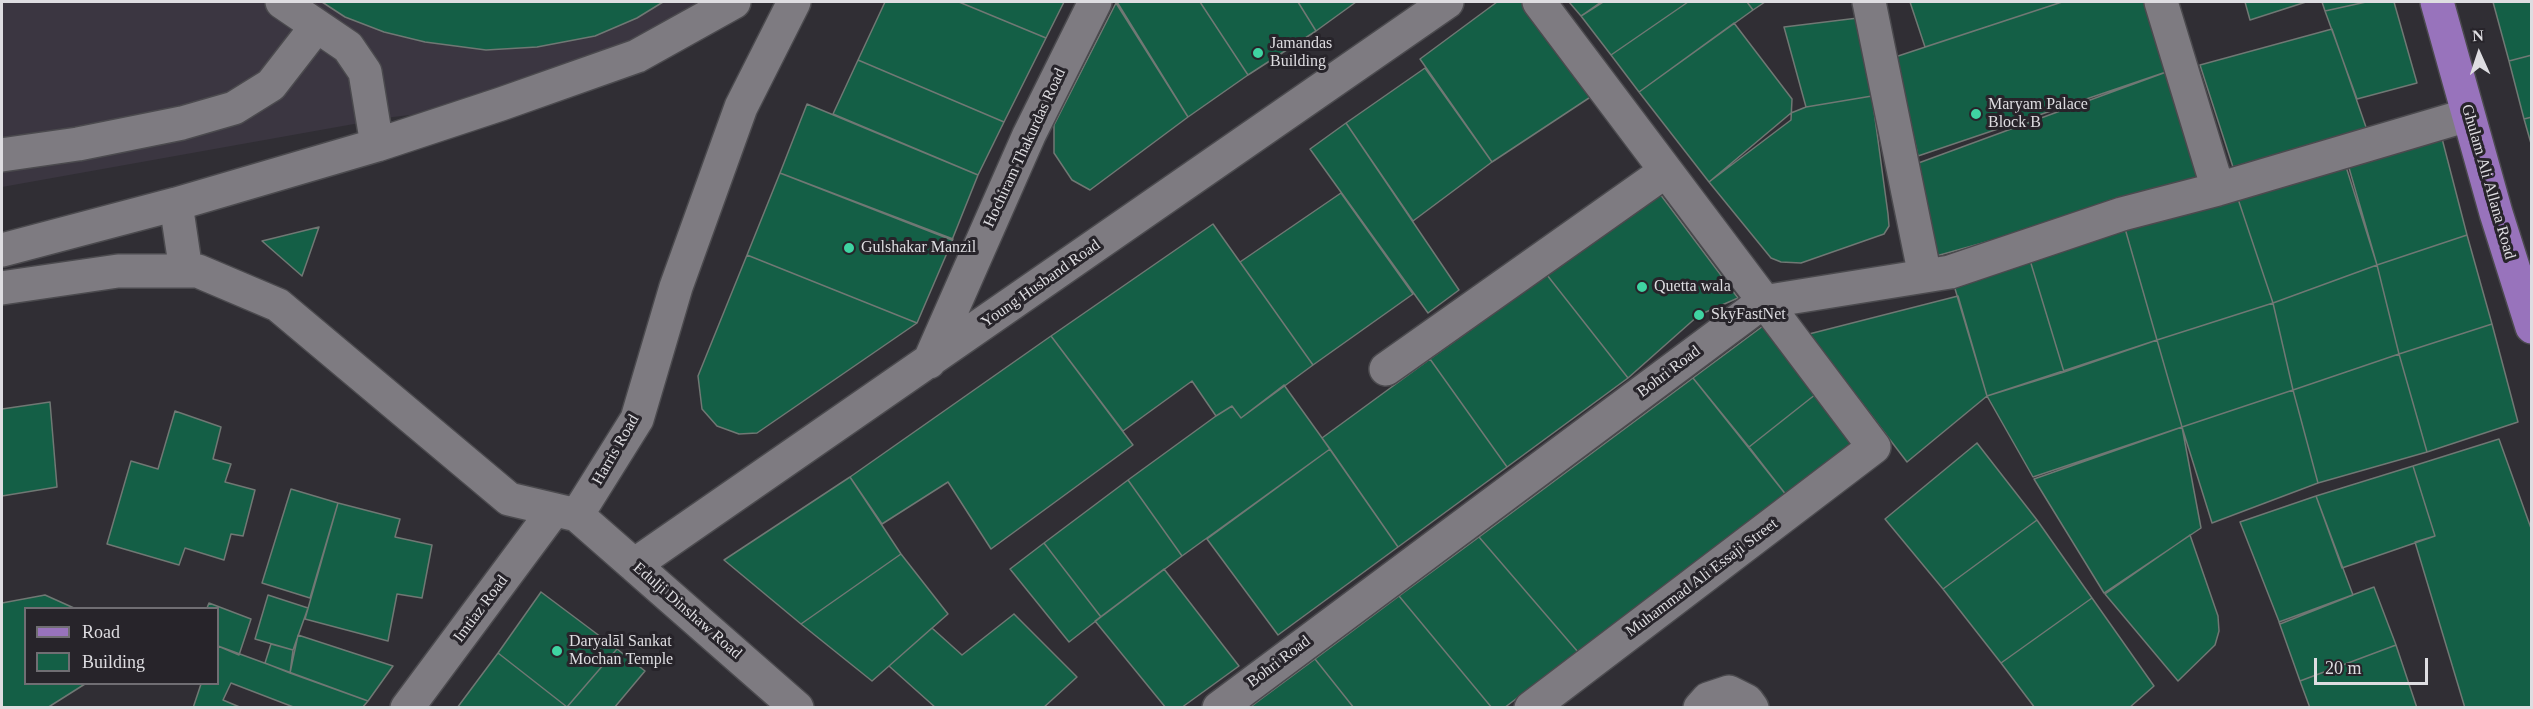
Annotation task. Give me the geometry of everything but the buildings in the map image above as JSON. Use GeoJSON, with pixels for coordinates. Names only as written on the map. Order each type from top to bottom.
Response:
{"type":"FeatureCollection","features":[{"type":"Feature","properties":{"kind":"main road","name":"Ghulam Ali Allana Road"},"geometry":{"type":"LineString","coordinates":[[2437,2],[2468,116],[2532,327]]}},
{"type":"Feature","properties":{"kind":"street"},"geometry":{"type":"LineString","coordinates":[[282,2],[348,47],[365,72],[376,145]]}},
{"type":"Feature","properties":{"kind":"street"},"geometry":{"type":"LineString","coordinates":[[2,249],[176,204],[376,145],[637,56],[734,2]]}},
{"type":"Feature","properties":{"kind":"street","name":"Harris Road"},"geometry":{"type":"LineString","coordinates":[[566,513],[637,419],[676,287],[741,107],[794,2]]}},
{"type":"Feature","properties":{"kind":"street","name":"Hochiram Thakurdas Road"},"geometry":{"type":"LineString","coordinates":[[929,362],[1029,135],[1095,2]]}},
{"type":"Feature","properties":{"kind":"street","name":"Young Husband Road"},"geometry":{"type":"LineString","coordinates":[[634,565],[1447,2]]}},
{"type":"Feature","properties":{"kind":"street"},"geometry":{"type":"LineString","coordinates":[[1539,2],[1763,302]]}},
{"type":"Feature","properties":{"kind":"street"},"geometry":{"type":"LineString","coordinates":[[1869,2],[1925,276]]}},
{"type":"Feature","properties":{"kind":"street"},"geometry":{"type":"LineString","coordinates":[[2161,2],[2218,189]]}},
{"type":"Feature","properties":{"kind":"street"},"geometry":{"type":"LineString","coordinates":[[2,154],[78,144],[159,128],[234,108],[271,85],[316,27]]}},
{"type":"Feature","properties":{"kind":"street","name":"Bohri Road"},"geometry":{"type":"LineString","coordinates":[[1219,708],[1763,302],[1950,272],[2122,214],[2218,189],[2468,116]]}},
{"type":"Feature","properties":{"kind":"street"},"geometry":{"type":"LineString","coordinates":[[1386,369],[1666,171]]}},
{"type":"Feature","properties":{"kind":"street"},"geometry":{"type":"LineString","coordinates":[[176,204],[186,271]]}},
{"type":"Feature","properties":{"kind":"street"},"geometry":{"type":"LineString","coordinates":[[2,288],[118,271],[198,271],[278,305],[509,499],[566,513]]}},
{"type":"Feature","properties":{"kind":"street","name":"Muhammad Ali Essaji Street"},"geometry":{"type":"LineString","coordinates":[[1531,708],[1874,447],[1763,302]]}},
{"type":"Feature","properties":{"kind":"street","name":"Edulji Dinshaw Road"},"geometry":{"type":"LineString","coordinates":[[566,513],[634,565],[797,708]]}},
{"type":"Feature","properties":{"kind":"street","name":"Imtiaz Road"},"geometry":{"type":"LineString","coordinates":[[408,708],[566,513]]}},
{"type":"Feature","properties":{"kind":"street"},"geometry":{"type":"LineString","coordinates":[[1700,708],[1708,699],[1729,692],[1747,701],[1752,708]]}},
{"type":"Feature","properties":{"kind":"shaded area"},"geometry":{"type":"Polygon","coordinates":[[[2,2],[734,2],[496,105],[393,117],[2,187],[2,2]]]}},
{"type":"Feature","properties":{"kind":"place","name":"Jamandas Building"},"geometry":{"type":"Point","coordinates":[1258,53]}},
{"type":"Feature","properties":{"kind":"place","name":"Maryam Palace Block B"},"geometry":{"type":"Point","coordinates":[1976,114]}},
{"type":"Feature","properties":{"kind":"place","name":"Gulshakar Manzil"},"geometry":{"type":"Point","coordinates":[849,248]}},
{"type":"Feature","properties":{"kind":"place","name":"Quetta wala"},"geometry":{"type":"Point","coordinates":[1642,287]}},
{"type":"Feature","properties":{"kind":"place","name":"SkyFastNet"},"geometry":{"type":"Point","coordinates":[1699,315]}},
{"type":"Feature","properties":{"kind":"place","name":"Daryalāl Sankat Mochan Temple"},"geometry":{"type":"Point","coordinates":[557,651]}}]}
